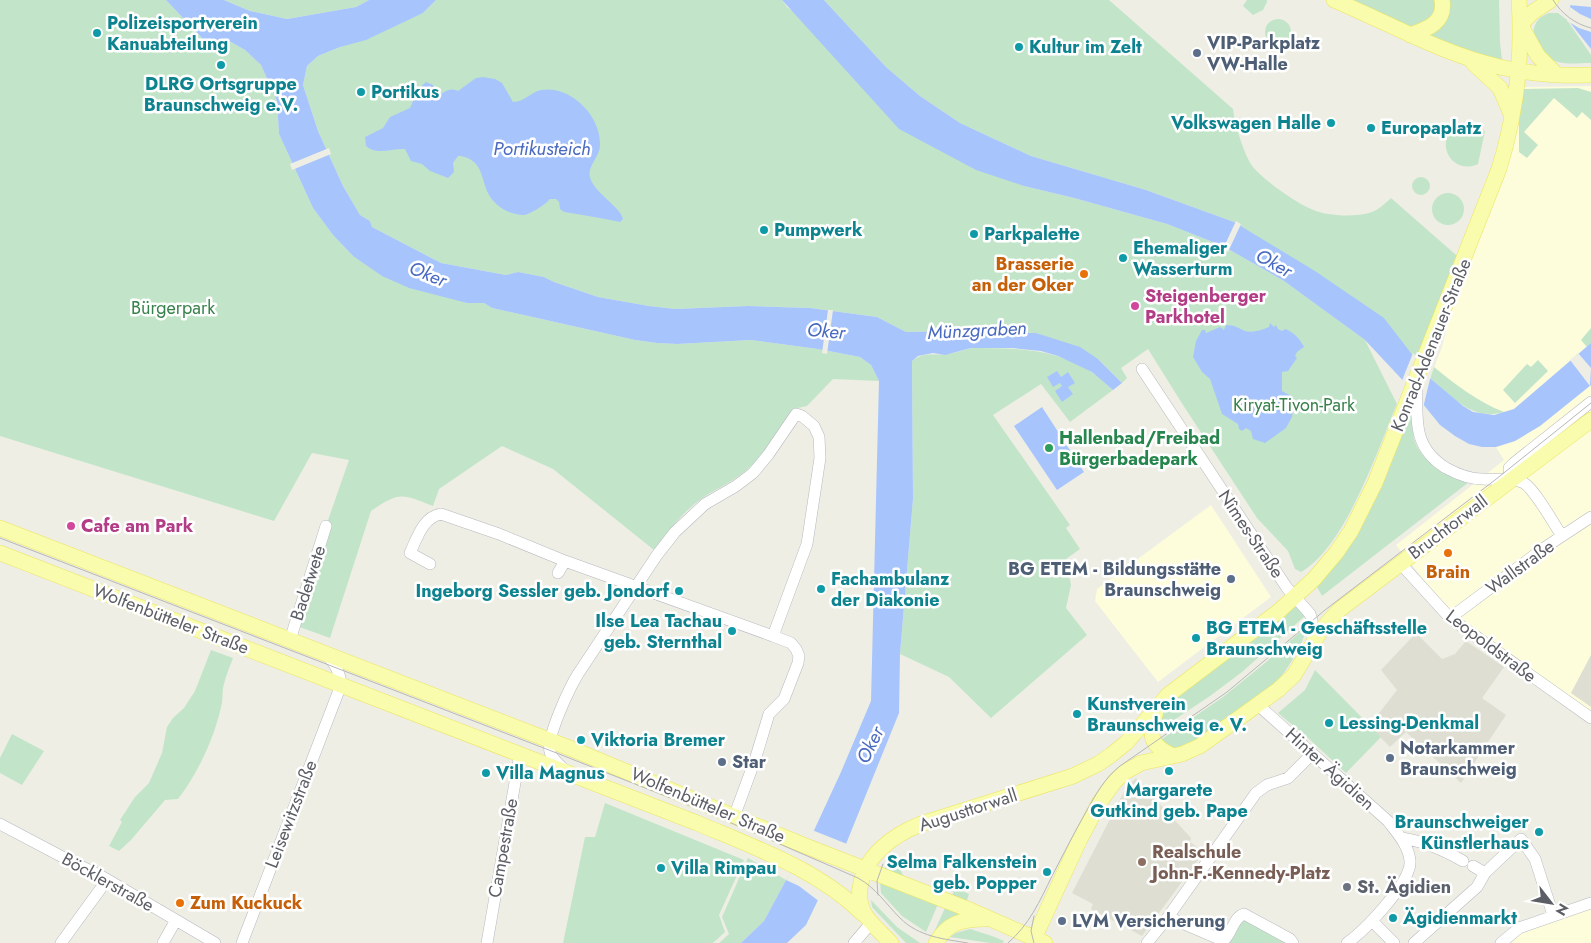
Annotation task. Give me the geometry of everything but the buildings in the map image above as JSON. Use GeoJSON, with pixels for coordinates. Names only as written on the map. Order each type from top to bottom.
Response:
{"type":"FeatureCollection","features":[{"type":"Feature","properties":{"kind":"main road"},"geometry":{"type":"LineString","coordinates":[[1334,0],[1410,35],[1468,58],[1498,67],[1557,75],[1591,75]]}},
{"type":"Feature","properties":{"kind":"main road"},"geometry":{"type":"LineString","coordinates":[[1410,35],[1424,30],[1435,23],[1442,11],[1442,0]]}},
{"type":"Feature","properties":{"kind":"main road"},"geometry":{"type":"LineString","coordinates":[[1518,70],[1521,24],[1519,0]]}},
{"type":"Feature","properties":{"kind":"main road"},"geometry":{"type":"LineString","coordinates":[[1521,24],[1533,12],[1551,0]]}},
{"type":"Feature","properties":{"kind":"main road"},"geometry":{"type":"LineString","coordinates":[[1521,24],[1538,56],[1557,75]]}},
{"type":"Feature","properties":{"kind":"main road"},"geometry":{"type":"LineString","coordinates":[[1468,58],[1500,88],[1512,118]]}},
{"type":"Feature","properties":{"kind":"main road","name":"Konrad-Adenauer-Straße"},"geometry":{"type":"LineString","coordinates":[[1158,705],[1192,676],[1295,597],[1328,563],[1358,519],[1413,404],[1417,379],[1499,169],[1512,118],[1518,70]]}},
{"type":"Feature","properties":{"kind":"main road","name":"Bruchtorwall"},"geometry":{"type":"LineString","coordinates":[[1037,941],[1068,864],[1106,792],[1125,772],[1134,766],[1158,758],[1190,751],[1205,743],[1258,706],[1294,675],[1313,641],[1339,610],[1591,420]]}},
{"type":"Feature","properties":{"kind":"main road","name":"Wolfenbütteler Straße"},"geometry":{"type":"LineString","coordinates":[[0,528],[551,740],[734,817],[993,920],[1037,941]]}},
{"type":"Feature","properties":{"kind":"main road","name":"Wolfenbütteler Straße"},"geometry":{"type":"LineString","coordinates":[[0,553],[564,770],[793,864],[831,886],[872,922]]}},
{"type":"Feature","properties":{"kind":"main road"},"geometry":{"type":"LineString","coordinates":[[1158,705],[1151,734],[1153,743],[1173,756]]}},
{"type":"Feature","properties":{"kind":"main road","name":"Augusttorwall"},"geometry":{"type":"LineString","coordinates":[[866,870],[880,850],[898,835],[910,829],[1085,771],[1126,743],[1158,705]]}},
{"type":"Feature","properties":{"kind":"main road"},"geometry":{"type":"LineString","coordinates":[[866,870],[862,880],[860,900],[863,912],[891,943]]}},
{"type":"Feature","properties":{"kind":"main road"},"geometry":{"type":"LineString","coordinates":[[936,943],[945,930],[958,922],[974,919],[993,920]]}},
{"type":"Feature","properties":{"kind":"street","name":"Nîmes-Straße"},"geometry":{"type":"LineString","coordinates":[[1142,369],[1282,582],[1310,614],[1313,641]]}},
{"type":"Feature","properties":{"kind":"street"},"geometry":{"type":"LineString","coordinates":[[1510,480],[1509,468],[1514,463],[1591,402]]}},
{"type":"Feature","properties":{"kind":"street"},"geometry":{"type":"LineString","coordinates":[[1413,404],[1419,436],[1427,452],[1436,461],[1449,469],[1470,477],[1521,482],[1530,489],[1562,536]]}},
{"type":"Feature","properties":{"kind":"street"},"geometry":{"type":"LineString","coordinates":[[564,770],[552,756],[549,746],[569,689],[636,586],[675,532],[705,504],[736,486],[753,472],[768,455],[796,414],[802,416],[814,426],[819,437],[820,458],[807,544],[774,636]]}},
{"type":"Feature","properties":{"kind":"street"},"geometry":{"type":"LineString","coordinates":[[430,564],[410,553],[425,523],[433,516],[441,514],[774,636],[791,644],[799,656],[784,699],[770,714],[756,760],[734,817]]}},
{"type":"Feature","properties":{"kind":"street","name":"Wallstraße"},"geometry":{"type":"LineString","coordinates":[[1450,618],[1591,517]]}},
{"type":"Feature","properties":{"kind":"street","name":"Badetwete"},"geometry":{"type":"LineString","coordinates":[[290,640],[326,526]]}},
{"type":"Feature","properties":{"kind":"street"},"geometry":{"type":"LineString","coordinates":[[558,573],[565,561]]}},
{"type":"Feature","properties":{"kind":"street","name":"Leopoldstraße"},"geometry":{"type":"LineString","coordinates":[[1400,563],[1450,618],[1591,718]]}},
{"type":"Feature","properties":{"kind":"street"},"geometry":{"type":"LineString","coordinates":[[326,653],[337,667],[341,685]]}},
{"type":"Feature","properties":{"kind":"street","name":"Leisewitzstraße"},"geometry":{"type":"LineString","coordinates":[[242,943],[341,685]]}},
{"type":"Feature","properties":{"kind":"street","name":"Hinter Ägidien"},"geometry":{"type":"LineString","coordinates":[[1258,706],[1388,821],[1401,838],[1408,852],[1410,863],[1408,872],[1372,921]]}},
{"type":"Feature","properties":{"kind":"street","name":"Campestraße"},"geometry":{"type":"LineString","coordinates":[[487,943],[520,754]]}},
{"type":"Feature","properties":{"kind":"street"},"geometry":{"type":"LineString","coordinates":[[1148,943],[1256,793],[1267,785],[1288,778],[1312,754]]}},
{"type":"Feature","properties":{"kind":"street","name":"Böcklerstraße"},"geometry":{"type":"LineString","coordinates":[[0,824],[107,880],[215,943]]}},
{"type":"Feature","properties":{"kind":"street"},"geometry":{"type":"LineString","coordinates":[[1401,838],[1428,844],[1443,850],[1485,874]]}},
{"type":"Feature","properties":{"kind":"street"},"geometry":{"type":"LineString","coordinates":[[1414,943],[1477,887],[1485,874],[1521,839],[1535,858],[1554,915]]}},
{"type":"Feature","properties":{"kind":"street"},"geometry":{"type":"LineString","coordinates":[[61,943],[107,880]]}},
{"type":"Feature","properties":{"kind":"street"},"geometry":{"type":"LineString","coordinates":[[1501,943],[1519,928],[1591,903]]}},
{"type":"Feature","properties":{"kind":"street"},"geometry":{"type":"LineString","coordinates":[[1168,917],[1217,938],[1224,939],[1228,936],[1238,916],[1244,914],[1290,939],[1293,943]]}},
{"type":"Feature","properties":{"kind":"street"},"geometry":{"type":"LineString","coordinates":[[163,943],[176,920]]}},
{"type":"Feature","properties":{"kind":"street"},"geometry":{"type":"LineString","coordinates":[[1347,943],[1372,921],[1394,943]]}},
{"type":"Feature","properties":{"kind":"street"},"geometry":{"type":"LineString","coordinates":[[854,943],[872,922]]}},
{"type":"Feature","properties":{"kind":"shaded area"},"geometry":{"type":"Polygon","coordinates":[[[1591,86],[1591,343],[1514,409],[1494,415],[1431,376],[1442,347],[1452,305],[1520,87],[1591,86]]]}},
{"type":"Feature","properties":{"kind":"shaded area"},"geometry":{"type":"Polygon","coordinates":[[[1591,385],[1591,714],[1455,619],[1396,545],[1504,460],[1496,447],[1515,441],[1540,426],[1591,385]]]}},
{"type":"Feature","properties":{"kind":"shaded area"},"geometry":{"type":"Polygon","coordinates":[[[1211,505],[1271,597],[1158,682],[1095,601],[1097,589],[1211,505]]]}},
{"type":"Feature","properties":{"kind":"shaded area"},"geometry":{"type":"Polygon","coordinates":[[[1416,633],[1442,659],[1455,654],[1466,641],[1504,667],[1482,698],[1506,715],[1461,783],[1406,732],[1390,747],[1369,726],[1397,690],[1381,670],[1416,633]]]}},
{"type":"Feature","properties":{"kind":"shaded area"},"geometry":{"type":"Polygon","coordinates":[[[1591,655],[1591,707],[1571,693],[1591,655]]]}},
{"type":"Feature","properties":{"kind":"shaded area","name":"Realschule John-F.-Kennedy-Platz"},"geometry":{"type":"Polygon","coordinates":[[[1136,778],[1191,838],[1190,842],[1204,852],[1142,936],[1091,909],[1093,904],[1072,893],[1127,786],[1136,778]]]}},
{"type":"Feature","properties":{"kind":"shaded area"},"geometry":{"type":"Polygon","coordinates":[[[1591,905],[1591,943],[1510,943],[1530,925],[1591,905]]]}},
{"type":"Feature","properties":{"kind":"green space","name":"Bürgerpark"},"geometry":{"type":"Polygon","coordinates":[[[0,0],[166,0],[203,39],[231,42],[245,50],[261,65],[277,101],[279,134],[313,208],[333,235],[353,256],[467,303],[484,303],[492,308],[635,340],[657,343],[677,344],[751,340],[818,349],[860,357],[871,365],[879,381],[833,379],[807,406],[793,409],[756,461],[738,476],[694,504],[654,550],[553,469],[502,446],[439,489],[433,506],[407,497],[395,497],[371,511],[330,638],[294,625],[349,460],[312,453],[274,521],[0,436],[0,0]]]}},
{"type":"Feature","properties":{"kind":"green space"},"geometry":{"type":"Polygon","coordinates":[[[224,0],[369,0],[356,7],[287,19],[250,11],[224,0]]]}},
{"type":"Feature","properties":{"kind":"green space","name":"Kiryat-Tivon-Park"},"geometry":{"type":"Polygon","coordinates":[[[436,0],[782,0],[787,7],[1024,186],[1167,224],[1223,246],[1284,281],[1365,340],[1397,404],[1370,471],[1346,520],[1317,559],[1301,572],[1295,569],[1288,551],[1257,518],[1148,349],[1121,368],[1127,378],[1122,383],[1098,359],[1036,333],[906,332],[877,317],[810,308],[748,306],[675,309],[649,306],[598,297],[544,277],[518,272],[506,275],[441,263],[372,227],[370,221],[360,215],[343,186],[318,131],[303,85],[307,66],[318,56],[423,13],[436,0]]]}},
{"type":"Feature","properties":{"kind":"green space"},"geometry":{"type":"Polygon","coordinates":[[[824,0],[1109,0],[1233,109],[1240,140],[1250,162],[1258,173],[1282,192],[1300,204],[1316,211],[1342,215],[1372,212],[1391,198],[1464,262],[1421,367],[1234,222],[1146,190],[1031,156],[960,123],[920,96],[886,67],[824,0]]]}},
{"type":"Feature","properties":{"kind":"green space"},"geometry":{"type":"Polygon","coordinates":[[[1247,0],[1267,0],[1267,2],[1263,10],[1253,15],[1243,6],[1247,0]]]}},
{"type":"Feature","properties":{"kind":"green space"},"geometry":{"type":"Polygon","coordinates":[[[1345,0],[1437,0],[1437,14],[1415,27],[1408,26],[1345,0]]]}},
{"type":"Feature","properties":{"kind":"green space"},"geometry":{"type":"Polygon","coordinates":[[[1447,0],[1499,0],[1502,61],[1429,37],[1447,0]]]}},
{"type":"Feature","properties":{"kind":"green space"},"geometry":{"type":"Polygon","coordinates":[[[1549,13],[1558,13],[1567,20],[1591,55],[1591,63],[1555,61],[1540,49],[1534,37],[1535,25],[1540,18],[1549,13]]]}},
{"type":"Feature","properties":{"kind":"green space"},"geometry":{"type":"Polygon","coordinates":[[[1278,19],[1287,23],[1291,32],[1287,41],[1278,45],[1269,41],[1265,32],[1269,23],[1278,19]]]}},
{"type":"Feature","properties":{"kind":"green space"},"geometry":{"type":"Polygon","coordinates":[[[1578,88],[1591,92],[1591,120],[1582,112],[1577,118],[1554,98],[1524,132],[1538,145],[1527,158],[1519,152],[1519,103],[1521,89],[1578,88]]]}},
{"type":"Feature","properties":{"kind":"green space"},"geometry":{"type":"Polygon","coordinates":[[[1466,123],[1474,124],[1485,131],[1478,164],[1467,167],[1451,159],[1446,143],[1448,134],[1455,127],[1466,123]]]}},
{"type":"Feature","properties":{"kind":"green space"},"geometry":{"type":"Polygon","coordinates":[[[1417,177],[1425,177],[1430,182],[1428,193],[1417,195],[1412,190],[1412,182],[1417,177]]]}},
{"type":"Feature","properties":{"kind":"green space"},"geometry":{"type":"Polygon","coordinates":[[[1448,193],[1454,194],[1459,198],[1463,203],[1463,215],[1459,220],[1454,224],[1448,225],[1442,224],[1437,220],[1433,215],[1432,209],[1433,203],[1437,198],[1442,194],[1448,193]]]}},
{"type":"Feature","properties":{"kind":"green space"},"geometry":{"type":"Polygon","coordinates":[[[1591,328],[1591,343],[1587,347],[1581,340],[1591,328]]]}},
{"type":"Feature","properties":{"kind":"green space"},"geometry":{"type":"Polygon","coordinates":[[[971,348],[1018,349],[1064,358],[1092,372],[1113,390],[1070,422],[1041,384],[993,415],[1070,525],[1066,528],[1080,549],[1066,559],[1071,585],[1066,608],[1087,635],[991,718],[949,677],[900,654],[913,499],[912,361],[925,355],[947,354],[971,348]]]}},
{"type":"Feature","properties":{"kind":"green space"},"geometry":{"type":"Polygon","coordinates":[[[1538,360],[1548,371],[1515,403],[1503,390],[1527,364],[1531,367],[1538,360]]]}},
{"type":"Feature","properties":{"kind":"green space"},"geometry":{"type":"Polygon","coordinates":[[[1434,367],[1476,398],[1504,412],[1483,413],[1473,411],[1464,406],[1431,379],[1434,367]]]}},
{"type":"Feature","properties":{"kind":"green space"},"geometry":{"type":"Polygon","coordinates":[[[1412,407],[1414,439],[1423,455],[1444,471],[1469,482],[1322,596],[1316,585],[1412,407]]]}},
{"type":"Feature","properties":{"kind":"green space"},"geometry":{"type":"Polygon","coordinates":[[[1296,606],[1306,615],[1242,672],[1156,732],[1159,718],[1172,702],[1292,607],[1296,606]]]}},
{"type":"Feature","properties":{"kind":"green space"},"geometry":{"type":"Polygon","coordinates":[[[1308,625],[1293,658],[1272,687],[1195,742],[1174,750],[1159,741],[1223,697],[1308,625]]]}},
{"type":"Feature","properties":{"kind":"green space"},"geometry":{"type":"Polygon","coordinates":[[[211,650],[233,658],[223,686],[222,703],[211,741],[193,777],[178,799],[165,800],[131,840],[119,851],[109,846],[122,822],[120,820],[135,797],[149,783],[162,753],[167,727],[173,718],[184,708],[195,691],[211,650]]]}},
{"type":"Feature","properties":{"kind":"green space"},"geometry":{"type":"Polygon","coordinates":[[[1315,670],[1381,737],[1346,773],[1278,713],[1305,690],[1315,670]]]}},
{"type":"Feature","properties":{"kind":"green space"},"geometry":{"type":"Polygon","coordinates":[[[12,734],[44,751],[22,785],[0,773],[0,758],[12,734]]]}},
{"type":"Feature","properties":{"kind":"green space"},"geometry":{"type":"Polygon","coordinates":[[[605,803],[744,860],[719,915],[725,932],[713,943],[563,943],[585,837],[595,837],[605,803]]]}},
{"type":"Feature","properties":{"kind":"green space"},"geometry":{"type":"Polygon","coordinates":[[[748,858],[786,880],[764,921],[741,943],[719,943],[729,934],[722,917],[748,858]]]}},
{"type":"Feature","properties":{"kind":"green space"},"geometry":{"type":"Polygon","coordinates":[[[888,863],[904,869],[901,871],[905,879],[884,869],[888,863]]]}},
{"type":"Feature","properties":{"kind":"green space"},"geometry":{"type":"Polygon","coordinates":[[[880,881],[938,904],[926,932],[902,916],[881,893],[880,881]]]}},
{"type":"Feature","properties":{"kind":"green space"},"geometry":{"type":"Polygon","coordinates":[[[955,888],[969,894],[966,903],[952,896],[955,888]]]}},
{"type":"Feature","properties":{"kind":"green space"},"geometry":{"type":"Polygon","coordinates":[[[871,900],[897,927],[920,943],[906,943],[872,907],[871,900]]]}},
{"type":"Feature","properties":{"kind":"green space"},"geometry":{"type":"Polygon","coordinates":[[[945,908],[961,914],[937,931],[935,930],[945,908]]]}},
{"type":"Feature","properties":{"kind":"green space"},"geometry":{"type":"Polygon","coordinates":[[[1242,920],[1246,920],[1282,940],[1284,943],[1229,943],[1242,920]]]}},
{"type":"Feature","properties":{"kind":"green space"},"geometry":{"type":"Polygon","coordinates":[[[970,929],[1004,941],[1003,943],[990,943],[950,937],[970,929]]]}},
{"type":"Feature","properties":{"kind":"water","name":"Oker"},"geometry":{"type":"Polygon","coordinates":[[[166,0],[224,0],[250,11],[287,19],[356,7],[369,0],[436,0],[423,13],[366,40],[340,47],[318,56],[307,66],[303,85],[318,131],[343,186],[360,215],[370,221],[372,227],[441,263],[506,275],[518,272],[544,277],[598,297],[649,306],[675,309],[748,306],[810,308],[877,317],[906,332],[1036,333],[1080,347],[1098,359],[1122,383],[1113,390],[1092,372],[1058,356],[1041,351],[1012,348],[971,348],[945,355],[933,353],[918,356],[912,361],[913,499],[900,654],[899,713],[846,844],[806,925],[787,943],[741,943],[764,921],[810,839],[871,701],[879,381],[871,365],[860,357],[751,340],[677,344],[635,340],[492,308],[484,303],[467,303],[409,288],[382,276],[353,256],[333,235],[313,208],[279,134],[277,101],[261,65],[245,50],[231,42],[203,39],[166,0]]]}},
{"type":"Feature","properties":{"kind":"water","name":"Oker"},"geometry":{"type":"Polygon","coordinates":[[[782,0],[824,0],[886,67],[920,96],[960,123],[1031,156],[1146,190],[1234,222],[1315,271],[1384,318],[1431,379],[1473,412],[1494,415],[1514,409],[1591,343],[1591,385],[1540,426],[1515,441],[1496,447],[1482,447],[1469,444],[1440,425],[1410,388],[1365,340],[1284,281],[1223,246],[1167,224],[1024,186],[976,170],[899,129],[782,0]]]}},
{"type":"Feature","properties":{"kind":"water"},"geometry":{"type":"Polygon","coordinates":[[[1571,0],[1591,0],[1591,49],[1568,20],[1571,0]]]}},
{"type":"Feature","properties":{"kind":"water","name":"Portikusteich"},"geometry":{"type":"Polygon","coordinates":[[[476,78],[495,79],[502,83],[513,102],[517,102],[537,91],[552,90],[563,92],[582,105],[590,114],[599,134],[600,145],[598,154],[590,169],[590,177],[596,188],[621,214],[623,219],[620,222],[564,212],[560,209],[559,202],[556,199],[550,199],[527,214],[514,214],[499,207],[487,191],[478,166],[463,156],[458,156],[453,163],[454,172],[448,178],[430,171],[422,164],[411,161],[405,149],[375,151],[366,146],[365,137],[383,128],[390,117],[410,108],[418,89],[426,82],[433,85],[435,95],[439,96],[448,90],[458,91],[476,78]]]}},
{"type":"Feature","properties":{"kind":"water"},"geometry":{"type":"Polygon","coordinates":[[[1270,323],[1274,327],[1276,325],[1282,331],[1285,329],[1291,332],[1304,347],[1297,352],[1295,356],[1297,358],[1288,371],[1282,372],[1282,391],[1291,396],[1294,402],[1292,417],[1286,428],[1265,443],[1253,439],[1251,431],[1246,428],[1242,431],[1239,429],[1238,424],[1222,414],[1210,379],[1202,372],[1193,357],[1196,341],[1202,330],[1205,330],[1206,333],[1220,327],[1224,330],[1226,325],[1248,332],[1269,327],[1270,323]]]}},
{"type":"Feature","properties":{"kind":"water"},"geometry":{"type":"Polygon","coordinates":[[[1057,371],[1061,377],[1068,372],[1075,383],[1068,387],[1073,394],[1062,402],[1055,391],[1062,386],[1060,383],[1053,387],[1047,377],[1057,371]]]}},
{"type":"Feature","properties":{"kind":"water","name":"Hallenbad/Freibad Bürgerbadepark"},"geometry":{"type":"Polygon","coordinates":[[[1042,407],[1084,472],[1057,490],[1014,426],[1042,407]]]}},
{"type":"Feature","properties":{"kind":"pier"},"geometry":{"type":"Polygon","coordinates":[[[1568,0],[1591,0],[1591,7],[1568,5],[1568,0]]]}},
{"type":"Feature","properties":{"kind":"pier"},"geometry":{"type":"Polygon","coordinates":[[[1570,7],[1591,19],[1591,32],[1567,21],[1570,7]]]}},
{"type":"Feature","properties":{"kind":"pier"},"geometry":{"type":"Polygon","coordinates":[[[329,148],[331,154],[292,170],[290,164],[329,148]]]}},
{"type":"Feature","properties":{"kind":"pier"},"geometry":{"type":"Polygon","coordinates":[[[1236,221],[1241,224],[1228,252],[1223,249],[1236,221]]]}},
{"type":"Feature","properties":{"kind":"pier"},"geometry":{"type":"Polygon","coordinates":[[[828,310],[833,310],[827,354],[822,353],[828,310]]]}},
{"type":"Feature","properties":{"kind":"pier"},"geometry":{"type":"Polygon","coordinates":[[[1413,353],[1431,375],[1423,408],[1401,383],[1413,353]]]}},
{"type":"Feature","properties":{"kind":"pier"},"geometry":{"type":"Polygon","coordinates":[[[1578,353],[1591,368],[1590,386],[1570,360],[1578,353]]]}},
{"type":"Feature","properties":{"kind":"pier"},"geometry":{"type":"Polygon","coordinates":[[[812,830],[847,844],[820,902],[799,886],[786,880],[812,830]]]}},
{"type":"Feature","properties":{"kind":"tram line"},"geometry":{"type":"LineString","coordinates":[[1553,0],[1569,18],[1591,28]]}},
{"type":"Feature","properties":{"kind":"tram line"},"geometry":{"type":"LineString","coordinates":[[1008,943],[1033,912],[1093,799],[1114,771],[1227,692],[1325,610],[1495,480],[1591,403]]}},
{"type":"Feature","properties":{"kind":"tram line"},"geometry":{"type":"LineString","coordinates":[[0,538],[706,812],[858,878],[870,886],[900,918],[915,929],[932,936],[968,943]]}},
{"type":"Feature","properties":{"kind":"tram line"},"geometry":{"type":"LineString","coordinates":[[878,895],[877,881],[883,864]]}},
{"type":"Feature","properties":{"kind":"tram line"},"geometry":{"type":"LineString","coordinates":[[1034,916],[1031,931],[1034,943]]}},
{"type":"Feature","properties":{"kind":"place","name":"Polizeisportverein Kanuabteilung"},"geometry":{"type":"Point","coordinates":[97,33]}},
{"type":"Feature","properties":{"kind":"place","name":"Kultur im Zelt"},"geometry":{"type":"Point","coordinates":[1019,47]}},
{"type":"Feature","properties":{"kind":"place","name":"VIP-Parkplatz VW-Halle"},"geometry":{"type":"Point","coordinates":[1197,53]}},
{"type":"Feature","properties":{"kind":"place","name":"DLRG Ortsgruppe Braunschweig e.V."},"geometry":{"type":"Point","coordinates":[221,65]}},
{"type":"Feature","properties":{"kind":"place","name":"Portikus"},"geometry":{"type":"Point","coordinates":[361,92]}},
{"type":"Feature","properties":{"kind":"place","name":"Volkswagen Halle"},"geometry":{"type":"Point","coordinates":[1331,123]}},
{"type":"Feature","properties":{"kind":"place","name":"Europaplatz"},"geometry":{"type":"Point","coordinates":[1371,128]}},
{"type":"Feature","properties":{"kind":"place","name":"Pumpwerk"},"geometry":{"type":"Point","coordinates":[764,230]}},
{"type":"Feature","properties":{"kind":"place","name":"Parkpalette"},"geometry":{"type":"Point","coordinates":[974,234]}},
{"type":"Feature","properties":{"kind":"place","name":"Ehemaliger Wasserturm"},"geometry":{"type":"Point","coordinates":[1123,258]}},
{"type":"Feature","properties":{"kind":"place","name":"Brasserie an der Oker"},"geometry":{"type":"Point","coordinates":[1084,274]}},
{"type":"Feature","properties":{"kind":"place","name":"Steigenberger Parkhotel"},"geometry":{"type":"Point","coordinates":[1135,306]}},
{"type":"Feature","properties":{"kind":"place","name":"Hallenbad/Freibad Bürgerbadepark"},"geometry":{"type":"Point","coordinates":[1049,448]}},
{"type":"Feature","properties":{"kind":"place","name":"Cafe am Park"},"geometry":{"type":"Point","coordinates":[71,526]}},
{"type":"Feature","properties":{"kind":"place","name":"Brain"},"geometry":{"type":"Point","coordinates":[1448,553]}},
{"type":"Feature","properties":{"kind":"place","name":"BG ETEM - Bildungsstätte Braunschweig"},"geometry":{"type":"Point","coordinates":[1231,579]}},
{"type":"Feature","properties":{"kind":"place","name":"Fachambulanz der Diakonie"},"geometry":{"type":"Point","coordinates":[821,589]}},
{"type":"Feature","properties":{"kind":"place","name":"Ingeborg Sessler geb. Jondorf"},"geometry":{"type":"Point","coordinates":[679,591]}},
{"type":"Feature","properties":{"kind":"place","name":"Ilse Lea Tachau geb. Sternthal"},"geometry":{"type":"Point","coordinates":[732,631]}},
{"type":"Feature","properties":{"kind":"place","name":"BG ETEM - Geschäftsstelle Braunschweig"},"geometry":{"type":"Point","coordinates":[1196,638]}},
{"type":"Feature","properties":{"kind":"place","name":"Kunstverein Braunschweig e. V."},"geometry":{"type":"Point","coordinates":[1077,714]}},
{"type":"Feature","properties":{"kind":"place","name":"Lessing-Denkmal"},"geometry":{"type":"Point","coordinates":[1329,723]}},
{"type":"Feature","properties":{"kind":"place","name":"Viktoria Bremer"},"geometry":{"type":"Point","coordinates":[581,740]}},
{"type":"Feature","properties":{"kind":"place","name":"Notarkammer Braunschweig"},"geometry":{"type":"Point","coordinates":[1390,758]}},
{"type":"Feature","properties":{"kind":"place","name":"Star"},"geometry":{"type":"Point","coordinates":[722,762]}},
{"type":"Feature","properties":{"kind":"place","name":"Margarete Gutkind geb. Pape"},"geometry":{"type":"Point","coordinates":[1169,771]}},
{"type":"Feature","properties":{"kind":"place","name":"Villa Magnus"},"geometry":{"type":"Point","coordinates":[486,773]}},
{"type":"Feature","properties":{"kind":"place","name":"Braunschweiger Künstlerhaus"},"geometry":{"type":"Point","coordinates":[1539,832]}},
{"type":"Feature","properties":{"kind":"place","name":"Realschule John-F.-Kennedy-Platz"},"geometry":{"type":"Point","coordinates":[1142,862]}},
{"type":"Feature","properties":{"kind":"place","name":"Villa Rimpau"},"geometry":{"type":"Point","coordinates":[661,868]}},
{"type":"Feature","properties":{"kind":"place","name":"Selma Falkenstein geb. Popper"},"geometry":{"type":"Point","coordinates":[1047,872]}},
{"type":"Feature","properties":{"kind":"place","name":"St. Ägidien"},"geometry":{"type":"Point","coordinates":[1347,887]}},
{"type":"Feature","properties":{"kind":"place","name":"Zum Kuckuck"},"geometry":{"type":"Point","coordinates":[180,903]}},
{"type":"Feature","properties":{"kind":"place","name":"Ägidienmarkt"},"geometry":{"type":"Point","coordinates":[1393,918]}},
{"type":"Feature","properties":{"kind":"place","name":"LVM Versicherung"},"geometry":{"type":"Point","coordinates":[1062,921]}},
{"type":"Feature","properties":{"kind":"water label","name":"Münzgraben"},"geometry":{"type":"Point","coordinates":[977,330]}}]}
